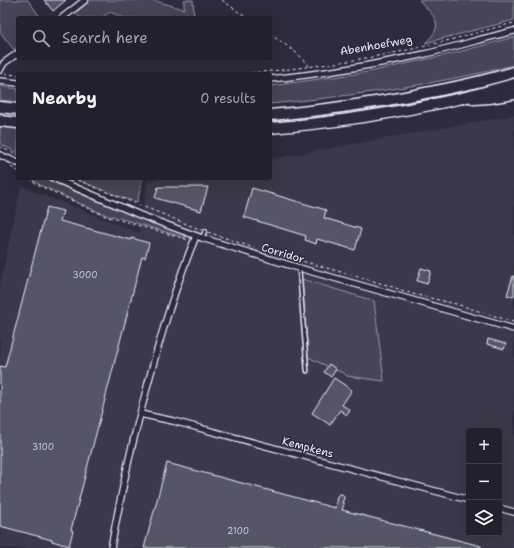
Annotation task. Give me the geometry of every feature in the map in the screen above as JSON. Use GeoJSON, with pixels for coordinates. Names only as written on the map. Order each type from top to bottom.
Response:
{"type":"FeatureCollection","features":[{"type":"Feature","properties":{"kind":"highway"},"geometry":{"type":"LineString","coordinates":[[272,115],[334,109],[459,86],[514,72]]}},
{"type":"Feature","properties":{"kind":"highway"},"geometry":{"type":"LineString","coordinates":[[272,128],[348,119],[395,111],[458,99],[514,84]]}},
{"type":"Feature","properties":{"kind":"highway"},"geometry":{"type":"LineString","coordinates":[[458,99],[489,98],[514,94]]}},
{"type":"Feature","properties":{"kind":"highway"},"geometry":{"type":"LineString","coordinates":[[0,107],[16,109]]}},
{"type":"Feature","properties":{"kind":"highway"},"geometry":{"type":"LineString","coordinates":[[0,121],[16,123]]}},
{"type":"Feature","properties":{"kind":"street"},"geometry":{"type":"LineString","coordinates":[[65,16],[85,0]]}},
{"type":"Feature","properties":{"kind":"street","name":"Abenhoefweg"},"geometry":{"type":"LineString","coordinates":[[272,79],[397,60],[514,31]]}},
{"type":"Feature","properties":{"kind":"street"},"geometry":{"type":"LineString","coordinates":[[1,72],[3,65],[15,52]]}},
{"type":"Feature","properties":{"kind":"street"},"geometry":{"type":"LineString","coordinates":[[0,82],[16,83]]}},
{"type":"Feature","properties":{"kind":"street"},"geometry":{"type":"LineString","coordinates":[[0,155],[16,162]]}},
{"type":"Feature","properties":{"kind":"street","name":"Corridor"},"geometry":{"type":"LineString","coordinates":[[58,180],[195,238],[202,238],[299,268],[514,329]]}},
{"type":"Feature","properties":{"kind":"street"},"geometry":{"type":"LineString","coordinates":[[111,548],[134,439],[151,370],[174,296],[195,238]]}},
{"type":"Feature","properties":{"kind":"street","name":"Kempkens"},"geometry":{"type":"LineString","coordinates":[[140,414],[180,423],[466,499]]}},
{"type":"Feature","properties":{"kind":"street"},"geometry":{"type":"LineString","coordinates":[[502,509],[514,512]]}},
{"type":"Feature","properties":{"kind":"lane"},"geometry":{"type":"LineString","coordinates":[[202,238],[205,231]]}},
{"type":"Feature","properties":{"kind":"lane"},"geometry":{"type":"LineString","coordinates":[[299,268],[307,371]]}},
{"type":"Feature","properties":{"kind":"path"},"geometry":{"type":"LineString","coordinates":[[222,0],[244,16]]}},
{"type":"Feature","properties":{"kind":"path","name":"Abenhoefweg"},"geometry":{"type":"LineString","coordinates":[[262,72],[309,68],[370,57],[473,35],[514,23]]}},
{"type":"Feature","properties":{"kind":"path"},"geometry":{"type":"LineString","coordinates":[[272,35],[303,58],[308,63],[309,68]]}},
{"type":"Feature","properties":{"kind":"path"},"geometry":{"type":"LineString","coordinates":[[1,72],[16,75]]}},
{"type":"Feature","properties":{"kind":"path"},"geometry":{"type":"LineString","coordinates":[[0,147],[16,154]]}},
{"type":"Feature","properties":{"kind":"path"},"geometry":{"type":"LineString","coordinates":[[31,180],[40,186],[105,216],[195,238]]}},
{"type":"Feature","properties":{"kind":"path","name":"Corridor"},"geometry":{"type":"LineString","coordinates":[[77,180],[205,231],[278,255],[387,285],[413,294],[456,304],[514,322]]}},
{"type":"Feature","properties":{"kind":"shaded area"},"geometry":{"type":"Polygon","coordinates":[[[0,0],[28,0],[40,16],[16,16],[16,48],[14,50],[0,32],[0,0]]]}},
{"type":"Feature","properties":{"kind":"shaded area"},"geometry":{"type":"Polygon","coordinates":[[[91,0],[152,0],[184,9],[184,0],[193,0],[194,16],[119,16],[110,12],[104,16],[79,16],[75,13],[91,0]]]}},
{"type":"Feature","properties":{"kind":"shaded area"},"geometry":{"type":"Polygon","coordinates":[[[419,0],[514,0],[514,20],[425,43],[435,31],[436,20],[419,0]]]}},
{"type":"Feature","properties":{"kind":"shaded area"},"geometry":{"type":"Polygon","coordinates":[[[514,37],[514,65],[393,89],[272,104],[272,86],[368,72],[451,54],[514,37]]]}},
{"type":"Feature","properties":{"kind":"shaded area"},"geometry":{"type":"Polygon","coordinates":[[[0,86],[16,89],[16,102],[0,100],[0,86]]]}},
{"type":"Feature","properties":{"kind":"shaded area"},"geometry":{"type":"Polygon","coordinates":[[[514,115],[514,548],[0,548],[0,285],[21,186],[139,233],[148,180],[272,180],[272,159],[514,115]]]}},
{"type":"Feature","properties":{"kind":"shaded area"},"geometry":{"type":"Polygon","coordinates":[[[0,126],[16,128],[16,152],[0,144],[0,126]]]}},
{"type":"Feature","properties":{"kind":"shaded area"},"geometry":{"type":"Polygon","coordinates":[[[33,180],[49,180],[114,208],[183,234],[186,238],[113,216],[111,217],[40,185],[33,180]]]}},
{"type":"Feature","properties":{"kind":"shaded area"},"geometry":{"type":"Polygon","coordinates":[[[78,180],[142,180],[137,202],[78,180]]]}},
{"type":"Feature","properties":{"kind":"shaded area"},"geometry":{"type":"Polygon","coordinates":[[[302,279],[374,301],[384,381],[347,376],[344,373],[308,357],[302,279]]]}},
{"type":"Feature","properties":{"kind":"building"},"geometry":{"type":"Polygon","coordinates":[[[44,0],[66,0],[53,11],[44,0]]]}},
{"type":"Feature","properties":{"kind":"building"},"geometry":{"type":"Polygon","coordinates":[[[158,187],[208,187],[201,211],[155,198],[158,187]]]}},
{"type":"Feature","properties":{"kind":"building"},"geometry":{"type":"Polygon","coordinates":[[[252,188],[326,210],[324,218],[361,229],[355,250],[317,239],[316,244],[305,240],[306,236],[244,217],[252,188]]]}},
{"type":"Feature","properties":{"kind":"building"},"geometry":{"type":"Polygon","coordinates":[[[47,207],[63,211],[60,221],[131,240],[131,238],[149,243],[145,258],[142,257],[71,530],[73,531],[69,546],[0,526],[0,366],[5,367],[47,207]]]}},
{"type":"Feature","properties":{"kind":"building"},"geometry":{"type":"Polygon","coordinates":[[[421,268],[431,271],[427,284],[417,281],[421,268]]]}},
{"type":"Feature","properties":{"kind":"building"},"geometry":{"type":"Polygon","coordinates":[[[514,276],[514,297],[507,295],[514,276]]]}},
{"type":"Feature","properties":{"kind":"building"},"geometry":{"type":"Polygon","coordinates":[[[488,339],[506,344],[504,349],[487,344],[488,339]]]}},
{"type":"Feature","properties":{"kind":"building"},"geometry":{"type":"Polygon","coordinates":[[[329,364],[336,369],[331,377],[324,372],[329,364]]]}},
{"type":"Feature","properties":{"kind":"building"},"geometry":{"type":"Polygon","coordinates":[[[334,378],[352,390],[342,405],[350,410],[347,415],[340,410],[330,425],[312,413],[334,378]]]}},
{"type":"Feature","properties":{"kind":"building"},"geometry":{"type":"Polygon","coordinates":[[[167,463],[335,508],[337,496],[342,494],[344,498],[342,503],[344,504],[342,510],[481,546],[481,548],[144,548],[167,463]]]}}]}
